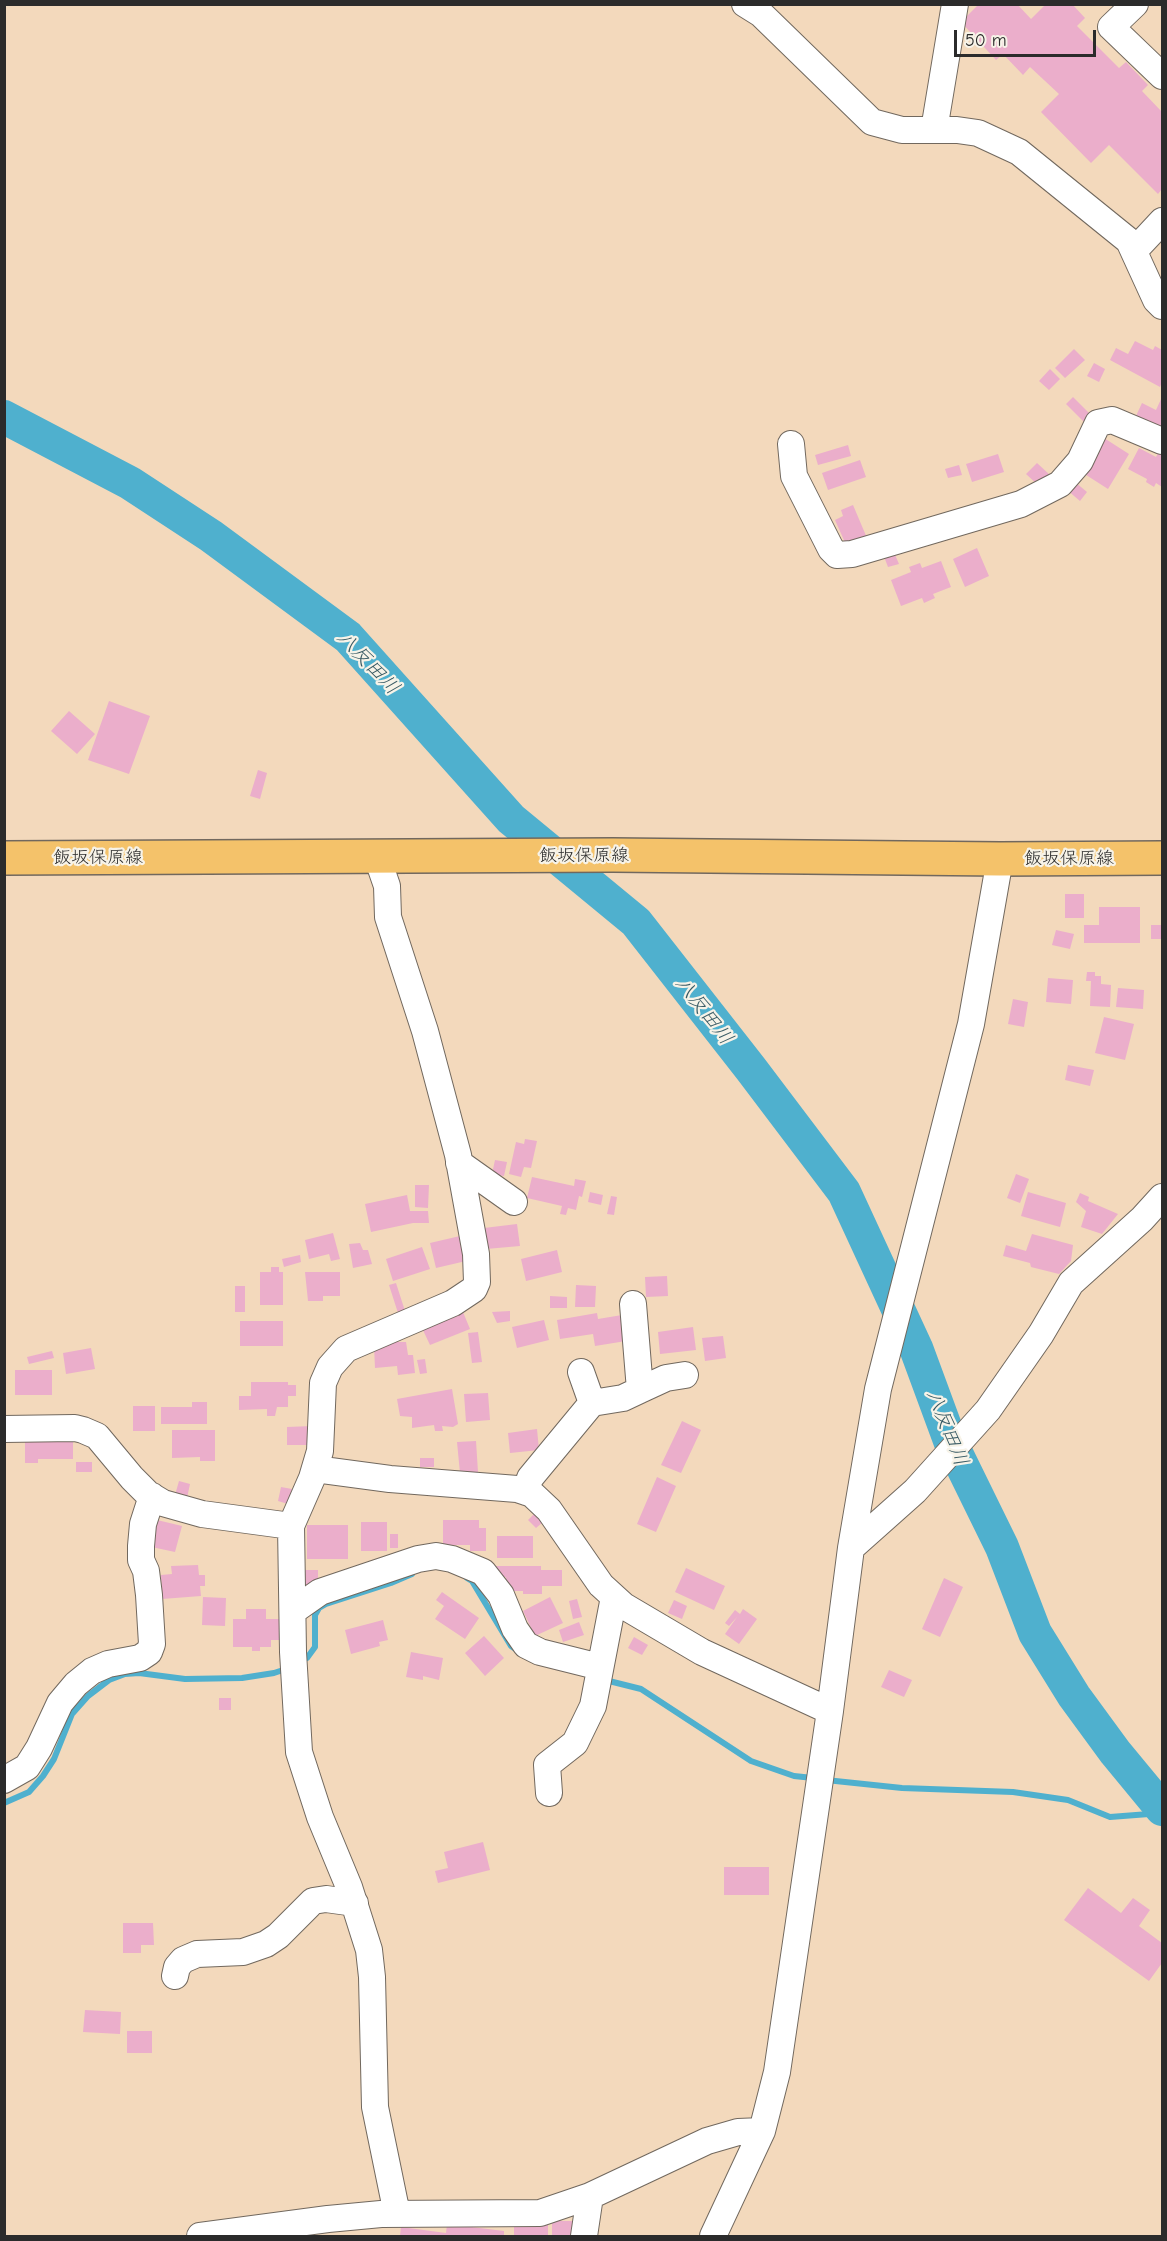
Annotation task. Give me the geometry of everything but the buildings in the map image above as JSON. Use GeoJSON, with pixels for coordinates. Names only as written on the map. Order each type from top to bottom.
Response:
{"type":"FeatureCollection","features":[{"type":"Feature","properties":{"kind":"main road","name":"飯坂保原線"},"geometry":{"type":"LineString","coordinates":[[4,858],[613,855],[1000,859],[1162,858]]}},
{"type":"Feature","properties":{"kind":"street"},"geometry":{"type":"LineString","coordinates":[[745,4],[761,14],[872,122],[902,130],[957,130],[978,133],[1019,152],[1129,241],[1156,300],[1162,306]]}},
{"type":"Feature","properties":{"kind":"street"},"geometry":{"type":"LineString","coordinates":[[934,130],[956,4]]}},
{"type":"Feature","properties":{"kind":"street"},"geometry":{"type":"LineString","coordinates":[[1135,4],[1111,27],[1162,76]]}},
{"type":"Feature","properties":{"kind":"street"},"geometry":{"type":"LineString","coordinates":[[1134,251],[1162,221]]}},
{"type":"Feature","properties":{"kind":"street"},"geometry":{"type":"LineString","coordinates":[[791,444],[794,476],[831,549],[837,555],[852,554],[1021,504],[1060,484],[1080,461],[1098,423],[1112,420],[1162,441]]}},
{"type":"Feature","properties":{"kind":"street"},"geometry":{"type":"LineString","coordinates":[[377,857],[387,886],[388,916],[425,1031],[459,1163],[476,1254],[477,1282],[474,1289],[453,1303],[346,1349],[338,1356],[323,1383],[322,1435],[315,1469],[291,1526],[293,1652],[299,1752],[320,1817],[355,1903],[366,1940],[371,1968],[375,2107],[397,2214]]}},
{"type":"Feature","properties":{"kind":"street"},"geometry":{"type":"LineString","coordinates":[[713,2236],[762,2131],[777,2072],[818,1796],[851,1548],[878,1389],[971,1024],[1000,859]]}},
{"type":"Feature","properties":{"kind":"street"},"geometry":{"type":"LineString","coordinates":[[459,1163],[514,1202]]}},
{"type":"Feature","properties":{"kind":"street"},"geometry":{"type":"LineString","coordinates":[[851,1548],[915,1491],[988,1410],[1041,1334],[1071,1283],[1158,1209]]}},
{"type":"Feature","properties":{"kind":"street"},"geometry":{"type":"LineString","coordinates":[[633,1304],[640,1390]]}},
{"type":"Feature","properties":{"kind":"street"},"geometry":{"type":"LineString","coordinates":[[582,1372],[592,1402]]}},
{"type":"Feature","properties":{"kind":"street"},"geometry":{"type":"LineString","coordinates":[[526,1492],[530,1478],[592,1402],[623,1398],[666,1378],[685,1375]]}},
{"type":"Feature","properties":{"kind":"street"},"geometry":{"type":"LineString","coordinates":[[4,1429],[75,1428],[84,1430],[97,1436],[132,1478],[152,1496],[180,1509],[291,1526]]}},
{"type":"Feature","properties":{"kind":"street"},"geometry":{"type":"LineString","coordinates":[[315,1469],[390,1479],[517,1489],[532,1494],[549,1510],[601,1585],[624,1606],[702,1652],[830,1711]]}},
{"type":"Feature","properties":{"kind":"street"},"geometry":{"type":"LineString","coordinates":[[4,1780],[27,1767],[39,1748],[60,1703],[76,1684],[92,1671],[108,1664],[140,1658],[149,1652],[152,1644],[149,1595],[146,1571],[141,1560],[141,1546],[143,1524],[152,1496]]}},
{"type":"Feature","properties":{"kind":"street"},"geometry":{"type":"LineString","coordinates":[[293,1611],[320,1592],[350,1581],[418,1559],[444,1558],[483,1572],[501,1595],[515,1629],[526,1645],[599,1676]]}},
{"type":"Feature","properties":{"kind":"street"},"geometry":{"type":"LineString","coordinates":[[549,1792],[547,1765],[575,1743],[593,1706],[614,1597]]}},
{"type":"Feature","properties":{"kind":"street"},"geometry":{"type":"LineString","coordinates":[[176,1976],[177,1967],[183,1960],[197,1954],[243,1952],[266,1944],[278,1936],[313,1902],[326,1899],[355,1903]]}},
{"type":"Feature","properties":{"kind":"street"},"geometry":{"type":"LineString","coordinates":[[200,2236],[328,2219],[397,2214],[540,2213],[590,2196],[707,2141],[738,2132],[762,2131]]}},
{"type":"Feature","properties":{"kind":"street"},"geometry":{"type":"LineString","coordinates":[[584,2236],[590,2196]]}},
{"type":"Feature","properties":{"kind":"waterway","name":"八反田川"},"geometry":{"type":"LineString","coordinates":[[4,417],[130,483],[211,536],[348,637],[511,819],[636,922],[844,1192],[916,1348],[951,1443],[1002,1547],[1035,1633],[1074,1696],[1115,1752],[1162,1809]]}},
{"type":"Feature","properties":{"kind":"waterway"},"geometry":{"type":"LineString","coordinates":[[300,1662],[307,1658],[315,1647],[315,1615],[319,1608],[412,1574]]}},
{"type":"Feature","properties":{"kind":"waterway"},"geometry":{"type":"LineString","coordinates":[[467,1578],[472,1581],[511,1646],[517,1650]]}},
{"type":"Feature","properties":{"kind":"waterway"},"geometry":{"type":"LineString","coordinates":[[4,1803],[29,1792],[43,1776],[54,1759],[72,1714],[88,1696],[109,1680],[125,1674],[139,1673],[185,1679],[242,1678],[289,1668]]}},
{"type":"Feature","properties":{"kind":"waterway"},"geometry":{"type":"LineString","coordinates":[[605,1680],[641,1689],[751,1761],[794,1776],[813,1778]]}},
{"type":"Feature","properties":{"kind":"waterway"},"geometry":{"type":"LineString","coordinates":[[826,1780],[902,1788],[1013,1792],[1068,1800],[1110,1817],[1162,1813]]}}]}
